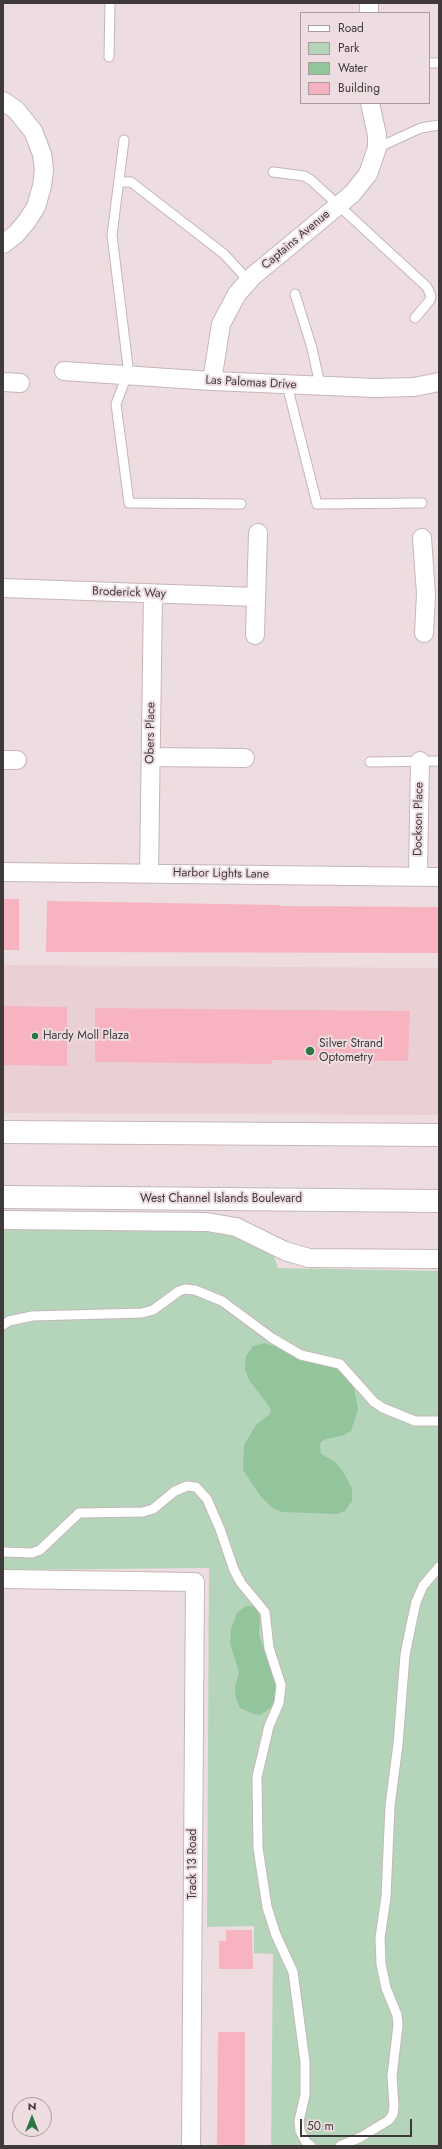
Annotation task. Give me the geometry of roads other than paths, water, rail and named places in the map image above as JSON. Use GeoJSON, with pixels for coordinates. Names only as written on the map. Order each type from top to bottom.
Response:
{"type":"FeatureCollection","features":[{"type":"Feature","properties":{"kind":"main road"},"geometry":{"type":"LineString","coordinates":[[3,1132],[439,1135]]}},
{"type":"Feature","properties":{"kind":"main road","name":"West Channel Islands Boulevard"},"geometry":{"type":"LineString","coordinates":[[3,1197],[439,1201]]}},
{"type":"Feature","properties":{"kind":"street"},"geometry":{"type":"LineString","coordinates":[[3,101],[16,110],[33,131],[42,154],[44,170],[42,186],[36,207],[16,234],[3,244]]}},
{"type":"Feature","properties":{"kind":"street","name":"Captains Avenue"},"geometry":{"type":"LineString","coordinates":[[212,381],[221,324],[236,294],[248,280],[359,187],[368,174],[378,148],[378,136],[370,104]]}},
{"type":"Feature","properties":{"kind":"street","name":"Las Palomas Drive"},"geometry":{"type":"LineString","coordinates":[[64,371],[212,381],[375,388],[414,386],[439,382]]}},
{"type":"Feature","properties":{"kind":"street"},"geometry":{"type":"LineString","coordinates":[[255,635],[258,533]]}},
{"type":"Feature","properties":{"kind":"street"},"geometry":{"type":"LineString","coordinates":[[422,538],[432,595],[424,633]]}},
{"type":"Feature","properties":{"kind":"street","name":"Broderick Way"},"geometry":{"type":"LineString","coordinates":[[3,588],[256,597]]}},
{"type":"Feature","properties":{"kind":"street","name":"Obers Place"},"geometry":{"type":"LineString","coordinates":[[149,873],[153,594]]}},
{"type":"Feature","properties":{"kind":"street"},"geometry":{"type":"LineString","coordinates":[[151,756],[245,758]]}},
{"type":"Feature","properties":{"kind":"street","name":"Dockson Place"},"geometry":{"type":"LineString","coordinates":[[418,876],[420,761]]}},
{"type":"Feature","properties":{"kind":"street","name":"Harbor Lights Lane"},"geometry":{"type":"LineString","coordinates":[[3,872],[439,877]]}},
{"type":"Feature","properties":{"kind":"street"},"geometry":{"type":"LineString","coordinates":[[3,1220],[207,1222],[236,1227],[285,1251],[309,1258],[439,1259]]}},
{"type":"Feature","properties":{"kind":"street","name":"Track 13 Road"},"geometry":{"type":"LineString","coordinates":[[3,1579],[195,1582],[191,2146]]}},
{"type":"Feature","properties":{"kind":"lane"},"geometry":{"type":"LineString","coordinates":[[108,58],[110,3]]}},
{"type":"Feature","properties":{"kind":"lane"},"geometry":{"type":"LineString","coordinates":[[378,148],[421,128],[439,125]]}},
{"type":"Feature","properties":{"kind":"lane"},"geometry":{"type":"LineString","coordinates":[[124,140],[112,235],[128,375],[116,404],[129,503],[241,504]]}},
{"type":"Feature","properties":{"kind":"lane"},"geometry":{"type":"LineString","coordinates":[[273,172],[304,176],[338,205],[427,287],[431,296],[430,300],[415,318]]}},
{"type":"Feature","properties":{"kind":"lane"},"geometry":{"type":"LineString","coordinates":[[119,182],[131,182],[224,254],[248,280]]}},
{"type":"Feature","properties":{"kind":"lane"},"geometry":{"type":"LineString","coordinates":[[295,294],[312,348],[320,385]]}},
{"type":"Feature","properties":{"kind":"lane"},"geometry":{"type":"LineString","coordinates":[[287,385],[317,504],[422,504]]}},
{"type":"Feature","properties":{"kind":"lane"},"geometry":{"type":"LineString","coordinates":[[370,762],[439,761]]}},
{"type":"Feature","properties":{"kind":"lane"},"geometry":{"type":"LineString","coordinates":[[3,1325],[14,1320],[32,1316],[142,1313],[153,1310],[178,1291],[185,1289],[195,1290],[222,1301],[272,1338],[301,1354],[340,1364],[374,1402],[397,1415],[414,1424],[438,1421]]}},
{"type":"Feature","properties":{"kind":"lane"},"geometry":{"type":"LineString","coordinates":[[3,1552],[32,1554],[40,1550],[79,1513],[143,1512],[153,1508],[175,1491],[187,1486],[196,1487],[207,1499],[220,1529],[234,1570],[241,1582],[265,1612],[269,1648],[281,1685],[279,1703],[269,1726],[257,1778],[258,1848],[267,1907],[276,1935],[294,1972],[305,2062],[306,2095],[300,2121],[300,2131],[306,2142],[311,2146]]}},
{"type":"Feature","properties":{"kind":"lane"},"geometry":{"type":"LineString","coordinates":[[340,2146],[361,2137],[389,2120],[393,2114],[394,2093],[392,2076],[398,2025],[397,2015],[386,1988],[381,1964],[380,1938],[386,1897],[390,1806],[398,1744],[405,1655],[410,1630],[416,1602],[423,1586],[439,1567]]}},
{"type":"Feature","properties":{"kind":"water"},"geometry":{"type":"Polygon","coordinates":[[[265,1343],[338,1367],[347,1376],[354,1388],[358,1409],[351,1431],[344,1435],[326,1439],[321,1442],[320,1447],[321,1454],[335,1462],[342,1470],[352,1488],[352,1501],[345,1511],[337,1514],[282,1512],[273,1508],[261,1497],[243,1470],[244,1445],[256,1425],[270,1414],[271,1409],[249,1380],[245,1369],[246,1356],[253,1346],[265,1343]]]}},
{"type":"Feature","properties":{"kind":"water"},"geometry":{"type":"Polygon","coordinates":[[[246,1606],[254,1606],[258,1611],[260,1619],[259,1635],[276,1685],[273,1706],[261,1715],[254,1714],[240,1708],[236,1698],[235,1687],[239,1672],[230,1644],[231,1629],[237,1613],[246,1606]]]}},
{"type":"Feature","properties":{"kind":"place","name":"Hardy Moll Plaza"},"geometry":{"type":"Point","coordinates":[35,1036]}},
{"type":"Feature","properties":{"kind":"place","name":"Silver Strand Optometry"},"geometry":{"type":"Point","coordinates":[310,1051]}}]}
